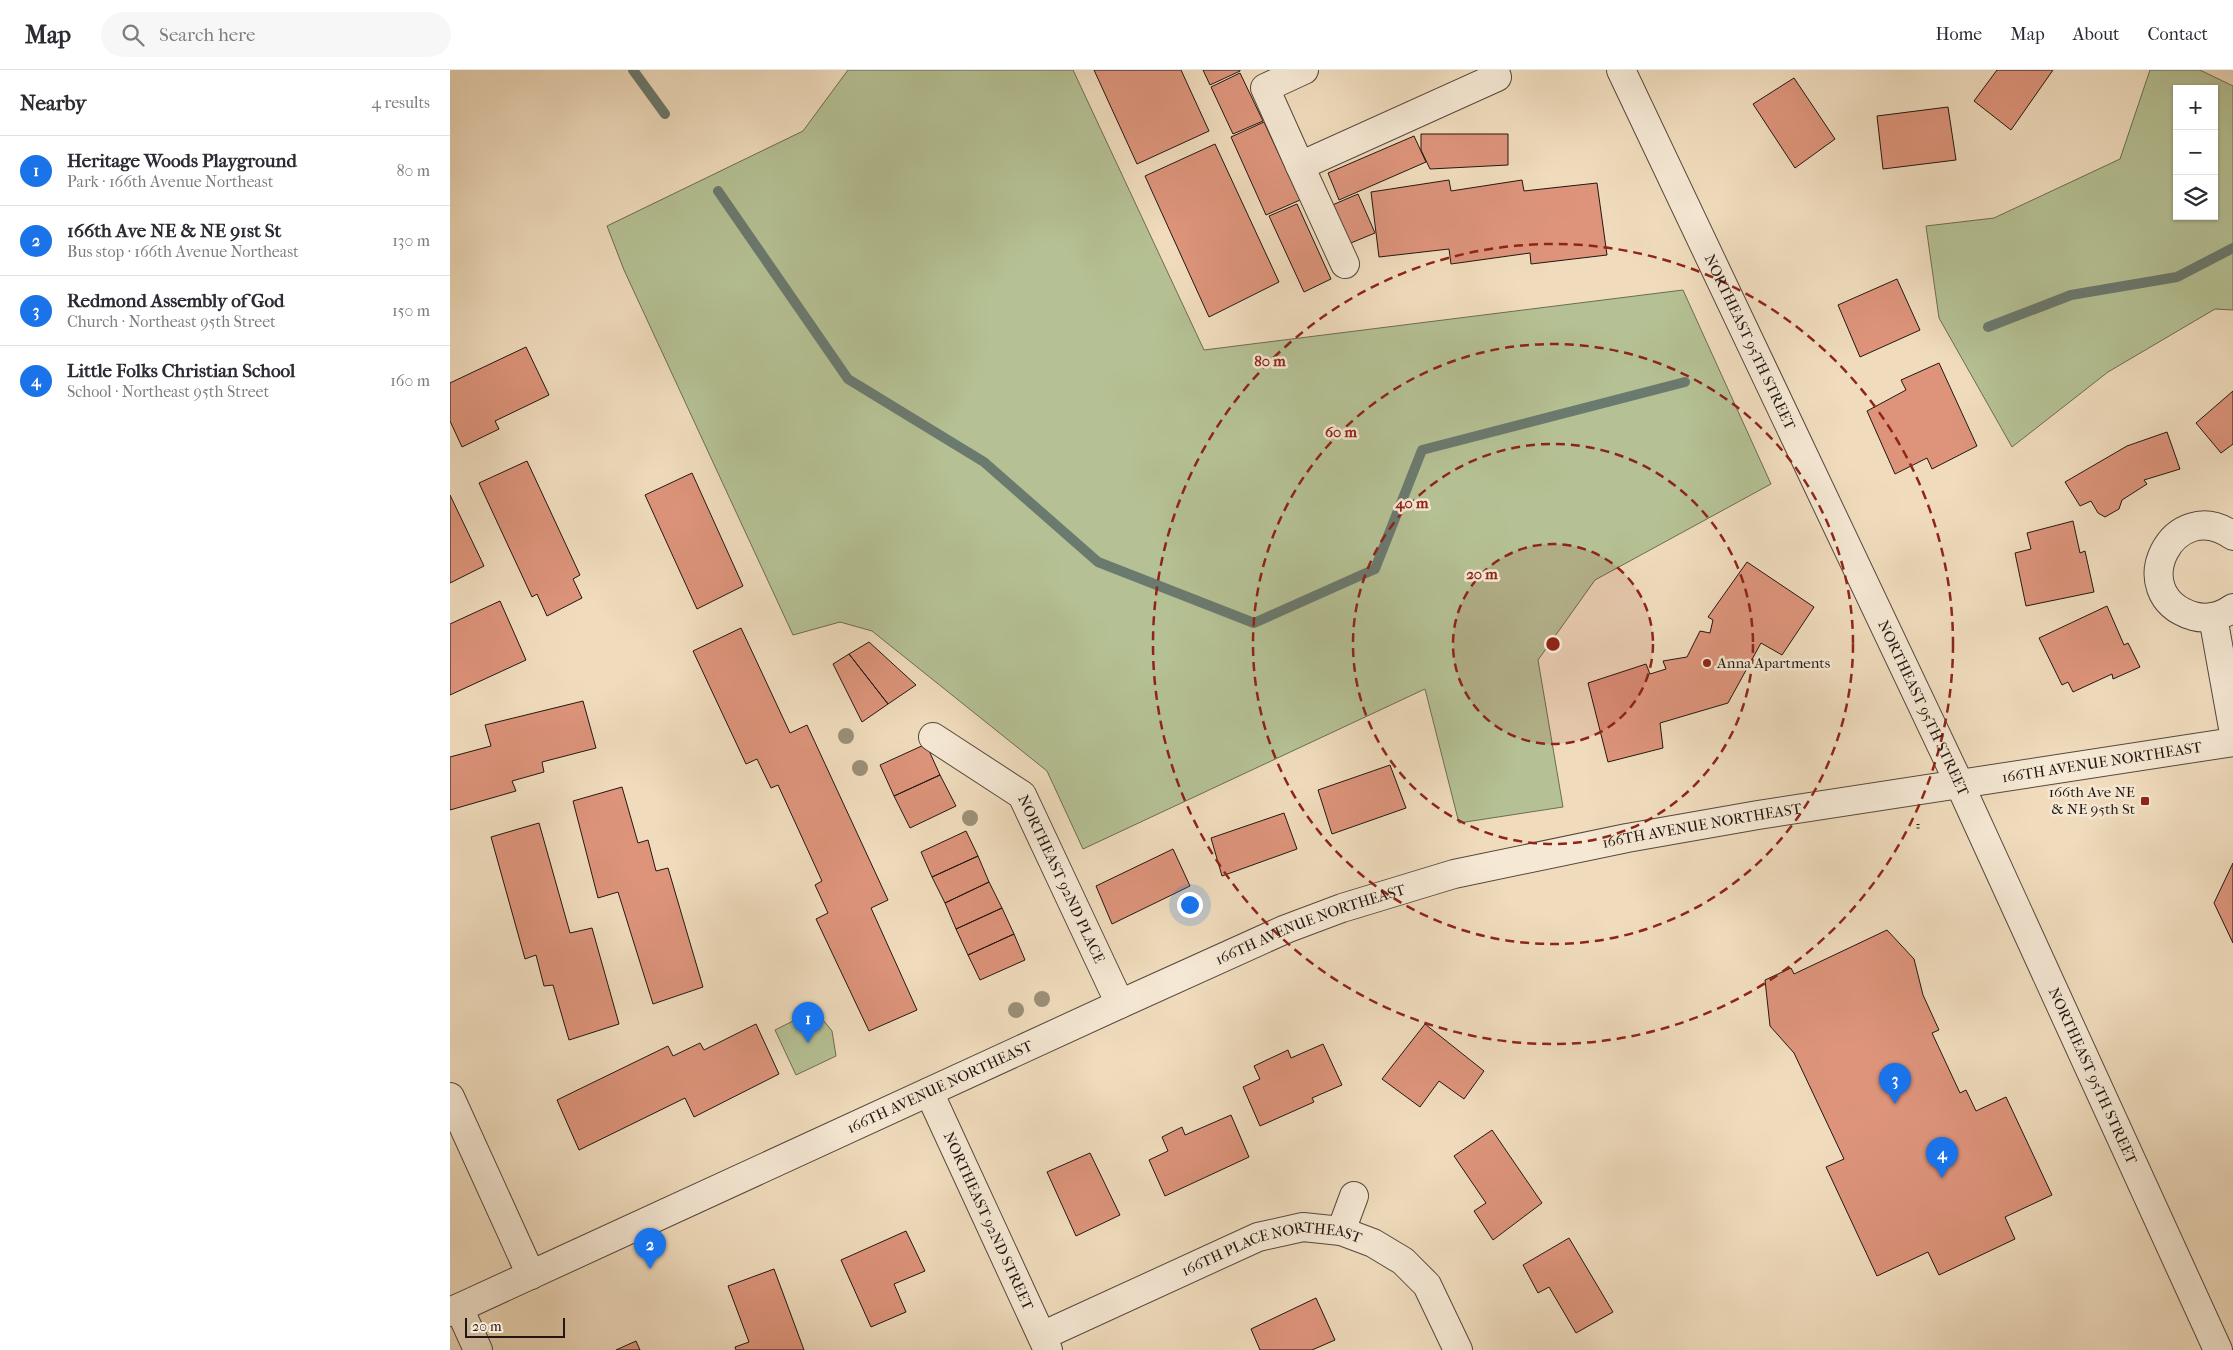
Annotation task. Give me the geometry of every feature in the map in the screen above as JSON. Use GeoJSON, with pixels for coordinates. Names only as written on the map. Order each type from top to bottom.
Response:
{"type":"FeatureCollection","features":[{"type":"Feature","properties":{"kind":"street"},"geometry":{"type":"LineString","coordinates":[[1304,70],[1261,79],[1345,264]]}},
{"type":"Feature","properties":{"kind":"street"},"geometry":{"type":"LineString","coordinates":[[1300,166],[1497,77],[1494,70]]}},
{"type":"Feature","properties":{"kind":"street","name":"NORTHEAST 95TH STREET"},"geometry":{"type":"LineString","coordinates":[[1621,70],[1960,786],[2218,1350]]}},
{"type":"Feature","properties":{"kind":"street"},"geometry":{"type":"LineString","coordinates":[[2233,536],[2218,528],[2203,526],[2188,528],[2175,536],[2165,548],[2159,562],[2158,577],[2162,591],[2171,604],[2184,613],[2198,618],[2223,612],[2233,728]]}},
{"type":"Feature","properties":{"kind":"street","name":"NORTHEAST 92ND PLACE"},"geometry":{"type":"LineString","coordinates":[[933,737],[1022,795],[1120,1004]]}},
{"type":"Feature","properties":{"kind":"street","name":"166TH AVENUE NORTHEAST"},"geometry":{"type":"LineString","coordinates":[[455,1310],[1120,1004],[1286,929],[1342,908],[1454,874],[1618,840],[1721,822],[2233,742]]}},
{"type":"Feature","properties":{"kind":"street","name":"NORTHEAST 92ND STREET"},"geometry":{"type":"LineString","coordinates":[[929,1092],[1045,1343]]}},
{"type":"Feature","properties":{"kind":"street"},"geometry":{"type":"LineString","coordinates":[[450,1097],[531,1275]]}},
{"type":"Feature","properties":{"kind":"street"},"geometry":{"type":"LineString","coordinates":[[1341,1231],[1354,1196]]}},
{"type":"Feature","properties":{"kind":"street","name":"166TH PLACE NORTHEAST"},"geometry":{"type":"LineString","coordinates":[[1045,1343],[1258,1237],[1303,1227],[1341,1231],[1373,1243],[1402,1261],[1427,1285],[1458,1350]]}},
{"type":"Feature","properties":{"kind":"street"},"geometry":{"type":"LineString","coordinates":[[455,1310],[478,1350]]}},
{"type":"Feature","properties":{"kind":"path"},"geometry":{"type":"LineString","coordinates":[[1918,824],[1918,830]]}},
{"type":"Feature","properties":{"kind":"green space"},"geometry":{"type":"Polygon","coordinates":[[[848,70],[1073,70],[1204,350],[1683,290],[1771,484],[1595,580],[1538,660],[1563,807],[1459,823],[1425,689],[1083,849],[1047,771],[872,631],[840,622],[793,635],[624,270],[607,226],[803,131],[848,70]]]}},
{"type":"Feature","properties":{"kind":"green space"},"geometry":{"type":"Polygon","coordinates":[[[2150,70],[2200,70],[2233,86],[2233,310],[2215,309],[2108,372],[2012,447],[1939,318],[1926,226],[1994,218],[2120,159],[2150,70]]]}},
{"type":"Feature","properties":{"kind":"green space"},"geometry":{"type":"Polygon","coordinates":[[[815,1010],[832,1031],[836,1056],[796,1075],[775,1030],[815,1010]]]}},
{"type":"Feature","properties":{"kind":"building"},"geometry":{"type":"Polygon","coordinates":[[[1094,70],[1181,70],[1209,131],[1137,164],[1094,70]]]}},
{"type":"Feature","properties":{"kind":"building"},"geometry":{"type":"Polygon","coordinates":[[[1203,70],[1240,70],[1240,71],[1210,85],[1203,70]]]}},
{"type":"Feature","properties":{"kind":"building"},"geometry":{"type":"Polygon","coordinates":[[[1997,70],[2053,70],[2011,130],[1974,101],[1997,70]]]}},
{"type":"Feature","properties":{"kind":"building"},"geometry":{"type":"Polygon","coordinates":[[[1240,73],[1263,121],[1233,134],[1211,87],[1240,73]]]}},
{"type":"Feature","properties":{"kind":"building"},"geometry":{"type":"Polygon","coordinates":[[[1794,78],[1835,139],[1795,168],[1753,104],[1794,78]]]}},
{"type":"Feature","properties":{"kind":"building"},"geometry":{"type":"Polygon","coordinates":[[[1948,107],[1956,160],[1883,169],[1877,116],[1948,107]]]}},
{"type":"Feature","properties":{"kind":"building"},"geometry":{"type":"Polygon","coordinates":[[[1264,122],[1300,200],[1266,215],[1231,137],[1264,122]]]}},
{"type":"Feature","properties":{"kind":"building"},"geometry":{"type":"Polygon","coordinates":[[[1421,134],[1508,134],[1508,165],[1430,169],[1421,150],[1421,134]]]}},
{"type":"Feature","properties":{"kind":"building"},"geometry":{"type":"Polygon","coordinates":[[[1414,136],[1426,162],[1339,200],[1328,173],[1414,136]]]}},
{"type":"Feature","properties":{"kind":"building"},"geometry":{"type":"Polygon","coordinates":[[[1215,144],[1279,282],[1209,317],[1145,176],[1215,144]]]}},
{"type":"Feature","properties":{"kind":"building"},"geometry":{"type":"Polygon","coordinates":[[[1449,180],[1451,191],[1522,180],[1524,191],[1597,183],[1607,255],[1531,264],[1530,253],[1451,264],[1449,249],[1379,257],[1371,192],[1449,180]]]}},
{"type":"Feature","properties":{"kind":"building"},"geometry":{"type":"Polygon","coordinates":[[[1358,194],[1375,233],[1346,245],[1330,206],[1358,194]]]}},
{"type":"Feature","properties":{"kind":"building"},"geometry":{"type":"Polygon","coordinates":[[[1297,204],[1331,279],[1304,292],[1269,216],[1297,204]]]}},
{"type":"Feature","properties":{"kind":"building"},"geometry":{"type":"Polygon","coordinates":[[[1897,279],[1920,330],[1860,357],[1838,305],[1897,279]]]}},
{"type":"Feature","properties":{"kind":"building"},"geometry":{"type":"Polygon","coordinates":[[[526,347],[549,395],[495,421],[499,429],[462,447],[450,421],[450,383],[526,347]]]}},
{"type":"Feature","properties":{"kind":"building"},"geometry":{"type":"Polygon","coordinates":[[[1939,363],[1977,446],[1932,469],[1927,458],[1895,474],[1867,411],[1906,390],[1901,380],[1939,363]]]}},
{"type":"Feature","properties":{"kind":"building"},"geometry":{"type":"Polygon","coordinates":[[[2233,391],[2233,444],[2221,453],[2196,423],[2233,391]]]}},
{"type":"Feature","properties":{"kind":"building"},"geometry":{"type":"Polygon","coordinates":[[[2167,432],[2180,469],[2144,480],[2147,484],[2122,500],[2119,509],[2105,517],[2098,513],[2091,501],[2080,506],[2065,482],[2127,446],[2167,432]]]}},
{"type":"Feature","properties":{"kind":"building"},"geometry":{"type":"Polygon","coordinates":[[[527,461],[580,575],[573,579],[582,598],[547,616],[537,594],[532,597],[479,483],[527,461]]]}},
{"type":"Feature","properties":{"kind":"building"},"geometry":{"type":"Polygon","coordinates":[[[692,473],[743,586],[697,609],[645,495],[692,473]]]}},
{"type":"Feature","properties":{"kind":"building"},"geometry":{"type":"Polygon","coordinates":[[[450,495],[484,566],[450,583],[450,495]]]}},
{"type":"Feature","properties":{"kind":"building"},"geometry":{"type":"Polygon","coordinates":[[[2073,521],[2080,553],[2085,551],[2094,592],[2026,606],[2015,553],[2031,549],[2027,533],[2073,521]]]}},
{"type":"Feature","properties":{"kind":"building","name":"Anna Apartments"},"geometry":{"type":"Polygon","coordinates":[[[1747,562],[1814,607],[1782,655],[1761,643],[1728,703],[1660,723],[1663,748],[1608,762],[1588,683],[1646,664],[1650,674],[1666,669],[1663,661],[1687,657],[1700,631],[1710,633],[1713,620],[1708,617],[1747,562]]]}},
{"type":"Feature","properties":{"kind":"building"},"geometry":{"type":"Polygon","coordinates":[[[500,601],[526,660],[450,695],[450,624],[500,601]]]}},
{"type":"Feature","properties":{"kind":"building"},"geometry":{"type":"Polygon","coordinates":[[[2107,606],[2124,645],[2128,643],[2140,667],[2113,679],[2112,674],[2073,692],[2068,682],[2062,685],[2039,638],[2107,606]]]}},
{"type":"Feature","properties":{"kind":"building"},"geometry":{"type":"Polygon","coordinates":[[[741,628],[790,733],[807,725],[888,900],[871,908],[917,1010],[869,1031],[816,919],[828,913],[815,885],[822,881],[778,785],[771,788],[757,759],[746,764],[693,651],[741,628]]]}},
{"type":"Feature","properties":{"kind":"building"},"geometry":{"type":"Polygon","coordinates":[[[869,642],[916,685],[888,704],[849,654],[869,642]]]}},
{"type":"Feature","properties":{"kind":"building"},"geometry":{"type":"Polygon","coordinates":[[[849,654],[888,704],[862,722],[833,664],[849,654]]]}},
{"type":"Feature","properties":{"kind":"building"},"geometry":{"type":"Polygon","coordinates":[[[583,701],[596,748],[542,762],[544,772],[512,781],[516,791],[450,810],[450,757],[491,746],[485,725],[583,701]]]}},
{"type":"Feature","properties":{"kind":"building"},"geometry":{"type":"Polygon","coordinates":[[[926,744],[940,775],[894,796],[880,765],[926,744]]]}},
{"type":"Feature","properties":{"kind":"building"},"geometry":{"type":"Polygon","coordinates":[[[1390,765],[1406,808],[1332,834],[1318,790],[1390,765]]]}},
{"type":"Feature","properties":{"kind":"building"},"geometry":{"type":"Polygon","coordinates":[[[940,775],[956,806],[910,828],[894,796],[940,775]]]}},
{"type":"Feature","properties":{"kind":"building"},"geometry":{"type":"Polygon","coordinates":[[[622,787],[638,843],[648,840],[656,871],[668,868],[703,987],[653,1004],[618,892],[598,898],[573,801],[622,787]]]}},
{"type":"Feature","properties":{"kind":"building"},"geometry":{"type":"Polygon","coordinates":[[[1284,813],[1297,849],[1222,876],[1211,838],[1284,813]]]}},
{"type":"Feature","properties":{"kind":"building"},"geometry":{"type":"Polygon","coordinates":[[[539,823],[570,933],[592,928],[619,1024],[569,1040],[553,985],[544,986],[536,955],[525,959],[491,837],[539,823]]]}},
{"type":"Feature","properties":{"kind":"building"},"geometry":{"type":"Polygon","coordinates":[[[966,831],[978,856],[932,877],[921,852],[966,831]]]}},
{"type":"Feature","properties":{"kind":"building"},"geometry":{"type":"Polygon","coordinates":[[[1173,849],[1190,886],[1112,924],[1096,886],[1173,849]]]}},
{"type":"Feature","properties":{"kind":"building"},"geometry":{"type":"Polygon","coordinates":[[[978,856],[989,882],[945,903],[932,877],[978,856]]]}},
{"type":"Feature","properties":{"kind":"building"},"geometry":{"type":"Polygon","coordinates":[[[2233,863],[2233,943],[2214,903],[2233,863]]]}},
{"type":"Feature","properties":{"kind":"building"},"geometry":{"type":"Polygon","coordinates":[[[989,882],[1002,908],[956,929],[945,903],[989,882]]]}},
{"type":"Feature","properties":{"kind":"building"},"geometry":{"type":"Polygon","coordinates":[[[1002,908],[1014,934],[968,955],[956,929],[1002,908]]]}},
{"type":"Feature","properties":{"kind":"building"},"geometry":{"type":"Polygon","coordinates":[[[1887,930],[1914,959],[1923,995],[1939,1030],[1932,1033],[1960,1093],[1966,1090],[1976,1111],[2006,1097],[2052,1195],[2005,1217],[2015,1239],[1939,1275],[1928,1252],[1877,1276],[1826,1167],[1844,1159],[1794,1053],[1770,1026],[1765,980],[1791,968],[1794,974],[1887,930]]]}},
{"type":"Feature","properties":{"kind":"building"},"geometry":{"type":"Polygon","coordinates":[[[1014,934],[1025,960],[980,980],[968,955],[1014,934]]]}},
{"type":"Feature","properties":{"kind":"building"},"geometry":{"type":"Polygon","coordinates":[[[756,1024],[779,1074],[694,1117],[685,1098],[579,1150],[557,1100],[668,1046],[673,1056],[700,1043],[704,1050],[756,1024]]]}},
{"type":"Feature","properties":{"kind":"building"},"geometry":{"type":"Polygon","coordinates":[[[1425,1024],[1484,1071],[1464,1099],[1439,1081],[1420,1107],[1382,1079],[1425,1024]]]}},
{"type":"Feature","properties":{"kind":"building"},"geometry":{"type":"Polygon","coordinates":[[[1323,1044],[1342,1085],[1312,1098],[1314,1102],[1260,1126],[1243,1087],[1260,1079],[1254,1066],[1288,1050],[1291,1058],[1323,1044]]]}},
{"type":"Feature","properties":{"kind":"building"},"geometry":{"type":"Polygon","coordinates":[[[1231,1115],[1249,1157],[1165,1196],[1149,1160],[1168,1151],[1162,1137],[1182,1127],[1185,1135],[1231,1115]]]}},
{"type":"Feature","properties":{"kind":"building"},"geometry":{"type":"Polygon","coordinates":[[[1492,1130],[1542,1203],[1493,1240],[1474,1211],[1486,1203],[1454,1156],[1492,1130]]]}},
{"type":"Feature","properties":{"kind":"building"},"geometry":{"type":"Polygon","coordinates":[[[1090,1153],[1120,1215],[1076,1236],[1047,1172],[1090,1153]]]}},
{"type":"Feature","properties":{"kind":"building"},"geometry":{"type":"Polygon","coordinates":[[[906,1231],[925,1271],[894,1284],[906,1312],[871,1327],[841,1260],[906,1231]]]}},
{"type":"Feature","properties":{"kind":"building"},"geometry":{"type":"Polygon","coordinates":[[[1569,1238],[1613,1312],[1576,1333],[1549,1287],[1538,1293],[1523,1265],[1569,1238]]]}},
{"type":"Feature","properties":{"kind":"building"},"geometry":{"type":"Polygon","coordinates":[[[774,1269],[804,1350],[736,1350],[735,1347],[749,1342],[728,1286],[774,1269]]]}},
{"type":"Feature","properties":{"kind":"building"},"geometry":{"type":"Polygon","coordinates":[[[1316,1298],[1335,1340],[1312,1350],[1260,1350],[1251,1329],[1316,1298]]]}},
{"type":"Feature","properties":{"kind":"building"},"geometry":{"type":"Polygon","coordinates":[[[636,1341],[640,1350],[616,1350],[636,1341]]]}},
{"type":"Feature","properties":{"kind":"waterway"},"geometry":{"type":"LineString","coordinates":[[633,70],[665,114]]}},
{"type":"Feature","properties":{"kind":"waterway"},"geometry":{"type":"LineString","coordinates":[[718,191],[848,379],[984,462],[1098,562],[1254,623],[1375,569],[1422,450],[1685,382]]}},
{"type":"Feature","properties":{"kind":"waterway"},"geometry":{"type":"LineString","coordinates":[[1988,327],[2071,295],[2177,277],[2233,248]]}},
{"type":"Feature","properties":{"kind":"place","name":"Anna Apartments"},"geometry":{"type":"Point","coordinates":[1707,663]}},
{"type":"Feature","properties":{"kind":"place","name":"166th Ave NE & NE 95th St"},"geometry":{"type":"Point","coordinates":[2145,801]}},
{"type":"Feature","properties":{"kind":"place","name":"Heritage Woods Playground"},"geometry":{"type":"Point","coordinates":[808,1043]}},
{"type":"Feature","properties":{"kind":"place","name":"Redmond Assembly of God"},"geometry":{"type":"Point","coordinates":[1895,1104]}},
{"type":"Feature","properties":{"kind":"place","name":"Little Folks Christian School"},"geometry":{"type":"Point","coordinates":[1942,1178]}},
{"type":"Feature","properties":{"kind":"place","name":"166th Ave NE & NE 91st St"},"geometry":{"type":"Point","coordinates":[650,1269]}}]}
